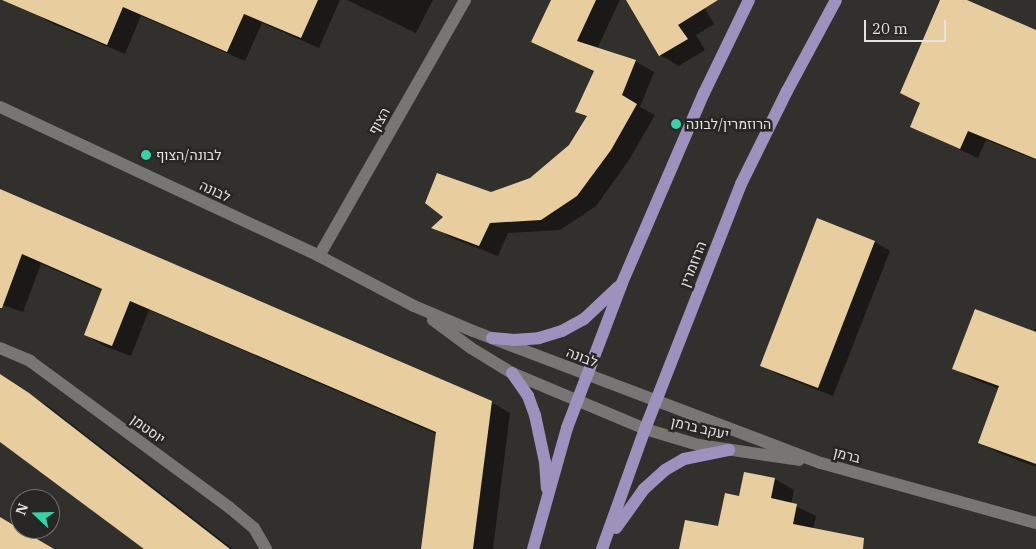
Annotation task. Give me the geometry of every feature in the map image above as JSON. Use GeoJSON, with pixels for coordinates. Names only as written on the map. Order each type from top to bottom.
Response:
{"type":"FeatureCollection","features":[{"type":"Feature","properties":{"kind":"main road"},"geometry":{"type":"LineString","coordinates":[[533,549],[547,495],[577,401],[622,283],[704,93],[749,0]]}},
{"type":"Feature","properties":{"kind":"main road","name":"הרוזמרין"},"geometry":{"type":"LineString","coordinates":[[602,549],[656,401],[741,184],[787,91],[836,0]]}},
{"type":"Feature","properties":{"kind":"main road"},"geometry":{"type":"LineString","coordinates":[[492,338],[513,340],[539,338],[562,331],[584,319],[622,283]]}},
{"type":"Feature","properties":{"kind":"main road"},"geometry":{"type":"LineString","coordinates":[[512,373],[528,396],[536,415],[545,462],[547,495]]}},
{"type":"Feature","properties":{"kind":"main road"},"geometry":{"type":"LineString","coordinates":[[602,549],[627,510],[644,489],[665,470],[684,459],[729,450]]}},
{"type":"Feature","properties":{"kind":"street","name":"הצוף"},"geometry":{"type":"LineString","coordinates":[[319,256],[465,0]]}},
{"type":"Feature","properties":{"kind":"street","name":"לבונה"},"geometry":{"type":"LineString","coordinates":[[0,107],[319,256],[414,306],[587,376],[656,401]]}},
{"type":"Feature","properties":{"kind":"street","name":"לבונה"},"geometry":{"type":"LineString","coordinates":[[414,306],[472,348],[512,373],[577,401]]}},
{"type":"Feature","properties":{"kind":"street","name":"יוסטמן"},"geometry":{"type":"LineString","coordinates":[[0,348],[30,361],[230,508],[254,528],[266,549]]}},
{"type":"Feature","properties":{"kind":"street","name":"יעקב ברמן"},"geometry":{"type":"LineString","coordinates":[[577,401],[645,430],[699,445],[821,464]]}},
{"type":"Feature","properties":{"kind":"street","name":"ברמן"},"geometry":{"type":"LineString","coordinates":[[656,401],[821,464],[1036,523]]}},
{"type":"Feature","properties":{"kind":"building"},"geometry":{"type":"Polygon","coordinates":[[[2,0],[318,0],[301,38],[244,14],[227,52],[123,7],[107,45],[2,0]]]}},
{"type":"Feature","properties":{"kind":"building"},"geometry":{"type":"Polygon","coordinates":[[[551,0],[596,0],[577,41],[636,60],[622,95],[637,104],[611,150],[577,196],[541,220],[490,223],[479,246],[431,228],[443,217],[425,203],[437,173],[491,192],[530,178],[569,145],[587,116],[575,112],[594,71],[531,42],[551,0]]]}},
{"type":"Feature","properties":{"kind":"building"},"geometry":{"type":"Polygon","coordinates":[[[626,0],[718,0],[678,25],[688,39],[659,56],[626,0]]]}},
{"type":"Feature","properties":{"kind":"building"},"geometry":{"type":"Polygon","coordinates":[[[940,0],[967,0],[1036,30],[1036,159],[968,131],[960,149],[910,127],[920,103],[900,93],[940,0]]]}},
{"type":"Feature","properties":{"kind":"building"},"geometry":{"type":"Polygon","coordinates":[[[0,189],[492,401],[473,549],[421,549],[436,432],[130,301],[112,346],[84,335],[102,289],[22,254],[2,308],[0,308],[0,189]]]}},
{"type":"Feature","properties":{"kind":"building"},"geometry":{"type":"Polygon","coordinates":[[[817,218],[875,241],[818,388],[760,366],[817,218]]]}},
{"type":"Feature","properties":{"kind":"building"},"geometry":{"type":"Polygon","coordinates":[[[975,309],[1036,332],[1036,464],[978,443],[999,386],[952,369],[975,309]]]}},
{"type":"Feature","properties":{"kind":"building"},"geometry":{"type":"Polygon","coordinates":[[[0,374],[29,393],[230,549],[144,549],[0,442],[0,374]]]}},
{"type":"Feature","properties":{"kind":"building"},"geometry":{"type":"Polygon","coordinates":[[[744,472],[775,478],[771,498],[797,504],[793,524],[864,538],[863,549],[679,549],[685,520],[718,526],[725,493],[739,496],[744,472]]]}},
{"type":"Feature","properties":{"kind":"building"},"geometry":{"type":"Polygon","coordinates":[[[0,517],[10,523],[10,539],[37,539],[54,549],[0,549],[0,517]]]}},
{"type":"Feature","properties":{"kind":"place","name":"הרוזמרין/לבונה"},"geometry":{"type":"Point","coordinates":[676,124]}},
{"type":"Feature","properties":{"kind":"place","name":"לבונה/הצוף"},"geometry":{"type":"Point","coordinates":[146,155]}}]}
